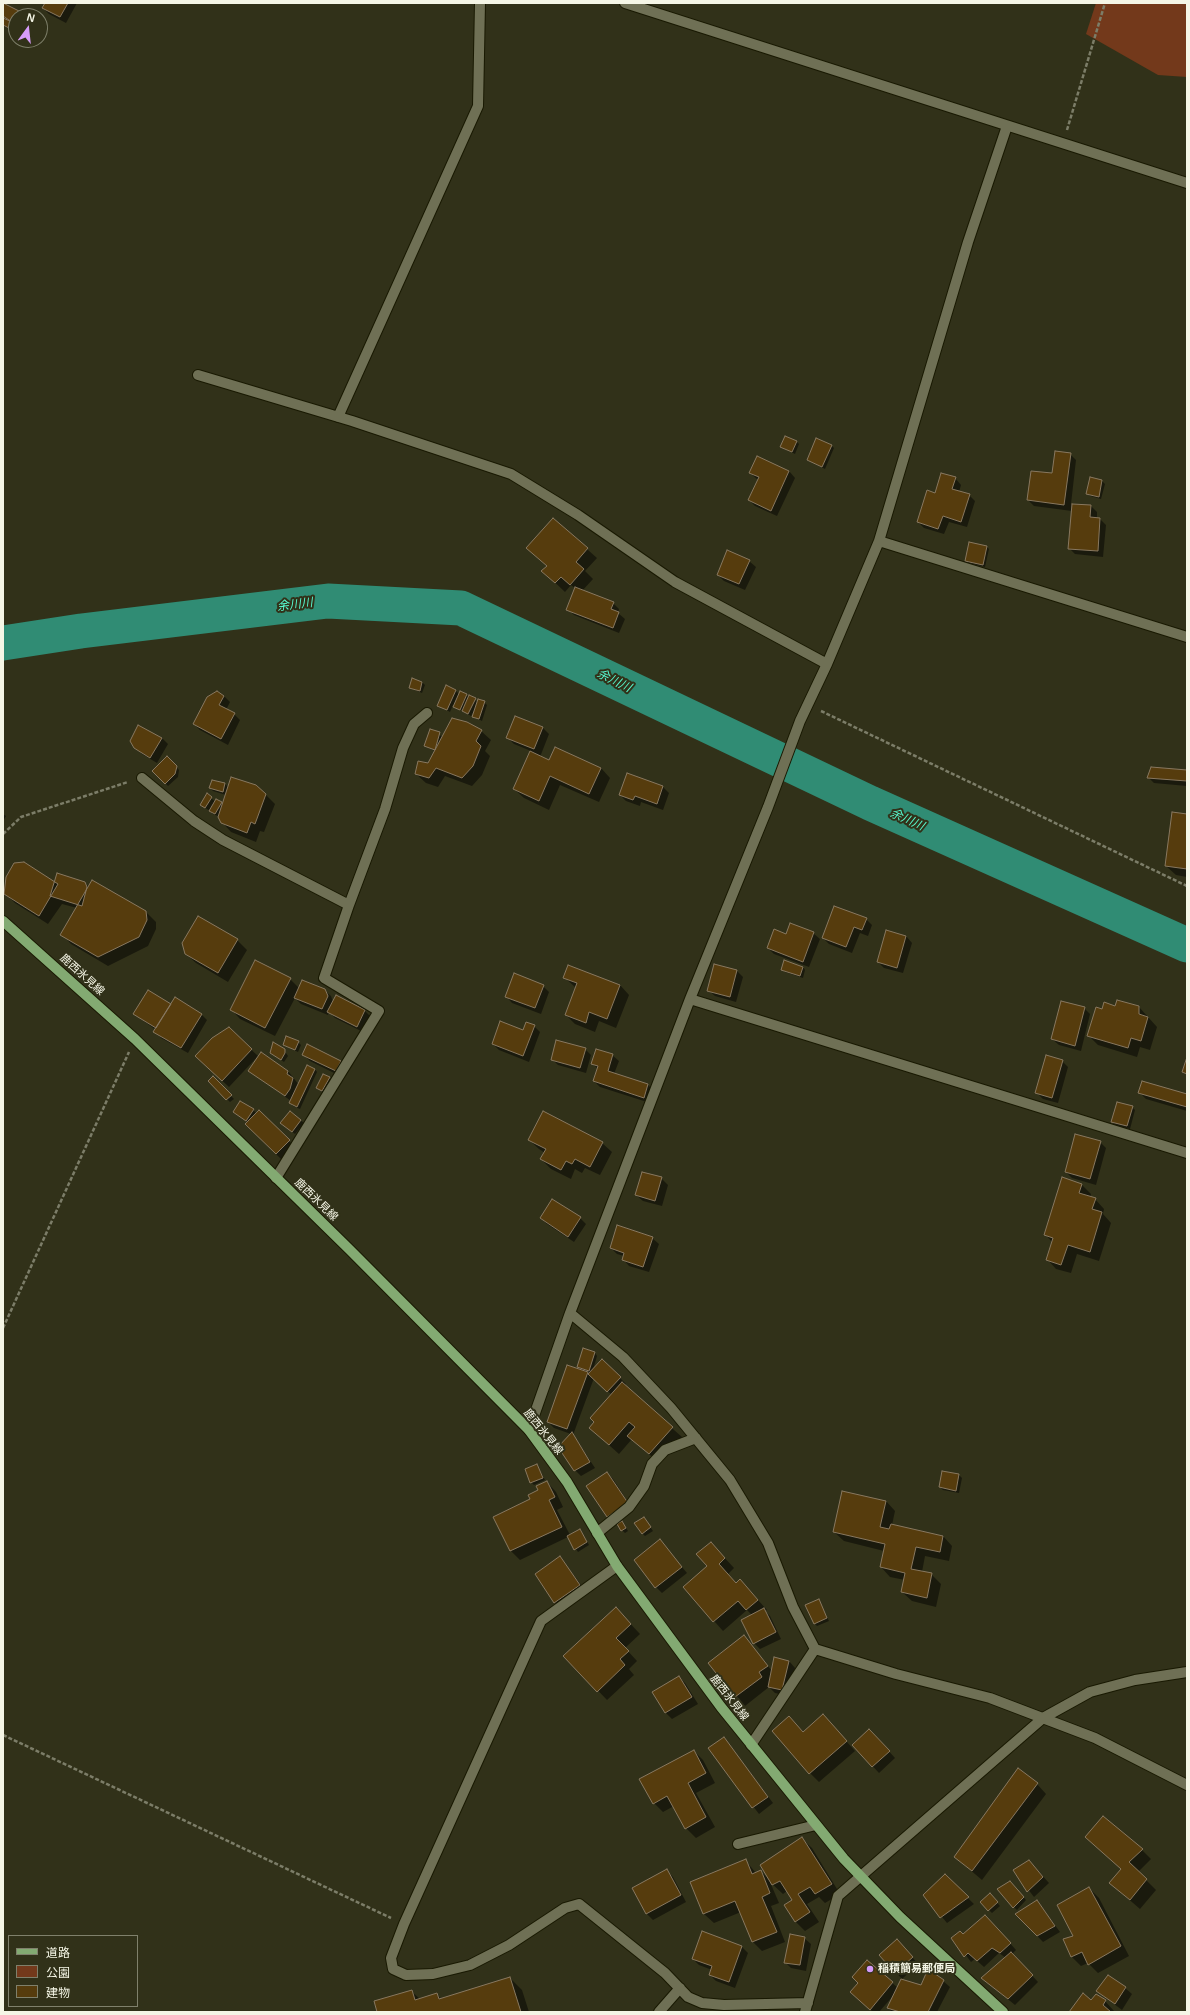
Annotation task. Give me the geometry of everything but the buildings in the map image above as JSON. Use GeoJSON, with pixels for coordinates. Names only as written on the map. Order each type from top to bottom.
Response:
{"type":"FeatureCollection","features":[{"type":"Feature","properties":{"kind":"main road","name":"鹿西氷見線"},"geometry":{"type":"LineString","coordinates":[[3,921],[135,1039],[529,1430],[567,1482],[617,1566],[720,1708],[844,1859],[900,1917],[1003,2012]]}},
{"type":"Feature","properties":{"kind":"street"},"geometry":{"type":"LineString","coordinates":[[338,417],[478,106],[480,3]]}},
{"type":"Feature","properties":{"kind":"street"},"geometry":{"type":"LineString","coordinates":[[625,3],[1187,183]]}},
{"type":"Feature","properties":{"kind":"street"},"geometry":{"type":"LineString","coordinates":[[529,1430],[570,1313],[690,999],[768,808],[800,721],[827,664],[879,541],[968,242],[1007,126]]}},
{"type":"Feature","properties":{"kind":"street"},"geometry":{"type":"LineString","coordinates":[[198,375],[338,417],[510,474],[578,515],[675,582],[827,664]]}},
{"type":"Feature","properties":{"kind":"street"},"geometry":{"type":"LineString","coordinates":[[879,541],[1187,637]]}},
{"type":"Feature","properties":{"kind":"street"},"geometry":{"type":"LineString","coordinates":[[276,1178],[379,1011],[324,978],[349,905],[385,809],[403,748],[414,724],[427,713]]}},
{"type":"Feature","properties":{"kind":"street"},"geometry":{"type":"LineString","coordinates":[[142,778],[194,822],[223,840],[349,905]]}},
{"type":"Feature","properties":{"kind":"street"},"geometry":{"type":"LineString","coordinates":[[690,999],[1187,1153]]}},
{"type":"Feature","properties":{"kind":"street"},"geometry":{"type":"LineString","coordinates":[[570,1313],[623,1357],[672,1408],[730,1480],[768,1543],[793,1607],[815,1650],[896,1674],[990,1698],[1095,1738],[1187,1785]]}},
{"type":"Feature","properties":{"kind":"street"},"geometry":{"type":"LineString","coordinates":[[597,1533],[629,1507],[644,1486],[652,1464],[664,1450],[696,1438]]}},
{"type":"Feature","properties":{"kind":"street"},"geometry":{"type":"LineString","coordinates":[[617,1566],[541,1621],[404,1924],[391,1958],[393,1969],[406,1975],[433,1974],[470,1965],[508,1945],[565,1908],[579,1904],[665,1973],[688,1997],[702,2003],[724,2005],[807,2007],[838,1896],[862,1877],[1043,1718],[1090,1692],[1135,1680],[1187,1672]]}},
{"type":"Feature","properties":{"kind":"street"},"geometry":{"type":"LineString","coordinates":[[751,1745],[815,1650]]}},
{"type":"Feature","properties":{"kind":"street"},"geometry":{"type":"LineString","coordinates":[[738,1844],[816,1825]]}},
{"type":"Feature","properties":{"kind":"street"},"geometry":{"type":"LineString","coordinates":[[660,2012],[680,1988]]}},
{"type":"Feature","properties":{"kind":"path"},"geometry":{"type":"LineString","coordinates":[[1063,144],[1105,3]]}},
{"type":"Feature","properties":{"kind":"path"},"geometry":{"type":"LineString","coordinates":[[808,704],[1053,824],[1187,886]]}},
{"type":"Feature","properties":{"kind":"path"},"geometry":{"type":"LineString","coordinates":[[3,834],[21,817],[142,778]]}},
{"type":"Feature","properties":{"kind":"path"},"geometry":{"type":"LineString","coordinates":[[3,1328],[135,1039]]}},
{"type":"Feature","properties":{"kind":"path"},"geometry":{"type":"LineString","coordinates":[[3,1735],[404,1924]]}},
{"type":"Feature","properties":{"kind":"green space"},"geometry":{"type":"Polygon","coordinates":[[[1096,3],[1187,3],[1187,77],[1158,75],[1086,34],[1096,3]]]}},
{"type":"Feature","properties":{"kind":"waterway","name":"余川川"},"geometry":{"type":"LineString","coordinates":[[3,643],[81,631],[328,601],[461,608],[870,803],[1187,945]]}},
{"type":"Feature","properties":{"kind":"place","name":"稲積簡易郵便局"},"geometry":{"type":"Point","coordinates":[870,1969]}}]}
